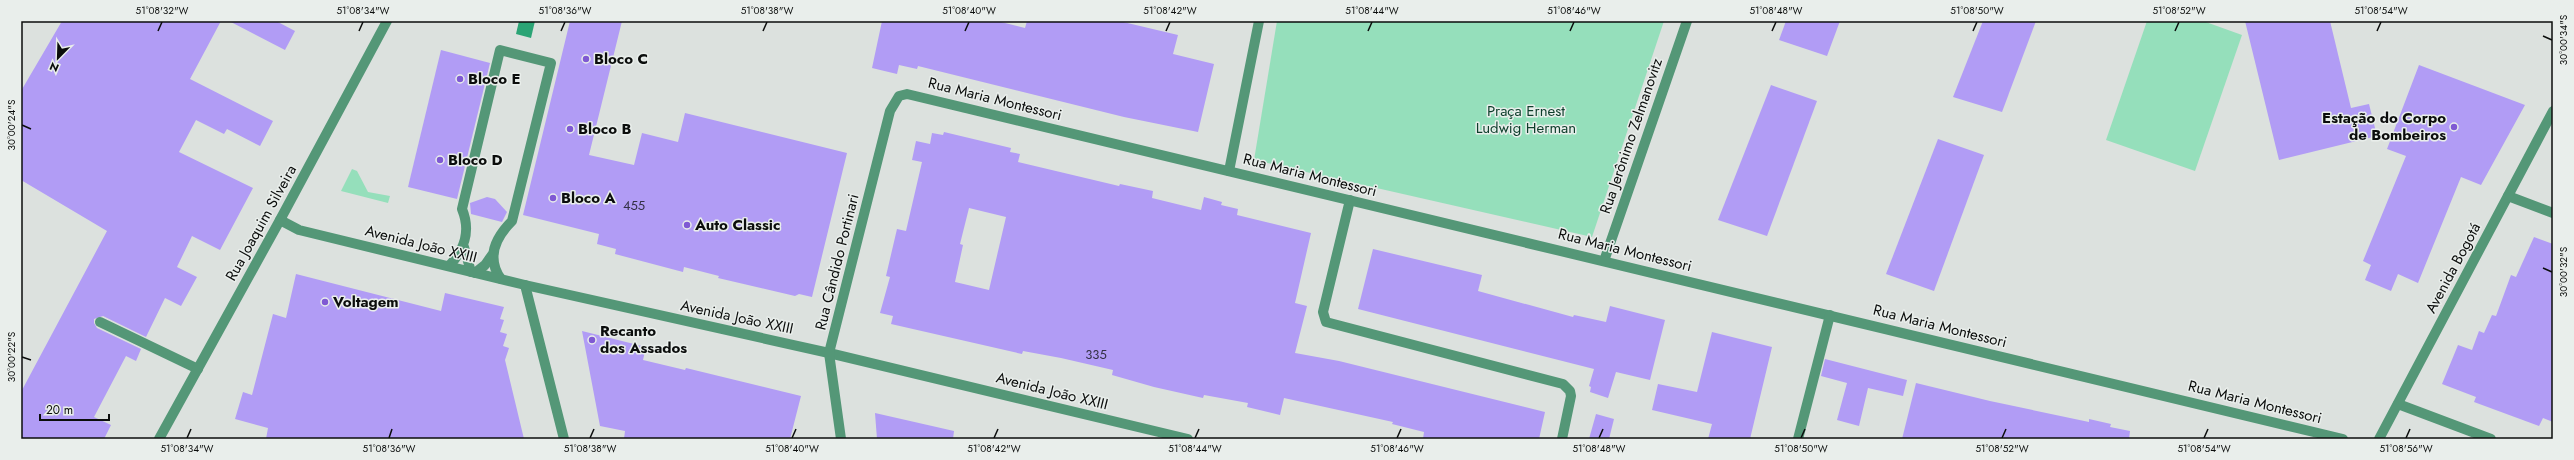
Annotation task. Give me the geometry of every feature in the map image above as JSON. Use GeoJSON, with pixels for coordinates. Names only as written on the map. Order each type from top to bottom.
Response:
{"type":"FeatureCollection","features":[{"type":"Feature","properties":{"kind":"street","name":"Rua Joaquim Silveira"},"geometry":{"type":"LineString","coordinates":[[159,439],[280,220],[386,21]]}},
{"type":"Feature","properties":{"kind":"street"},"geometry":{"type":"LineString","coordinates":[[1229,171],[1259,21]]}},
{"type":"Feature","properties":{"kind":"street","name":"Rua Jerônimo Zelmanovitz"},"geometry":{"type":"LineString","coordinates":[[1604,261],[1687,21]]}},
{"type":"Feature","properties":{"kind":"street"},"geometry":{"type":"LineString","coordinates":[[500,50],[551,63],[512,221],[503,230],[492,255],[485,265],[473,272],[464,247],[466,223],[462,209],[500,50]]}},
{"type":"Feature","properties":{"kind":"street","name":"Rua Maria Montessori"},"geometry":{"type":"LineString","coordinates":[[899,96],[916,95],[2343,439]]}},
{"type":"Feature","properties":{"kind":"street","name":"Rua Cândido Portinari"},"geometry":{"type":"LineString","coordinates":[[841,439],[829,352],[890,110],[899,96]]}},
{"type":"Feature","properties":{"kind":"street","name":"Avenida Bogotá"},"geometry":{"type":"LineString","coordinates":[[2379,439],[2553,111]]}},
{"type":"Feature","properties":{"kind":"street"},"geometry":{"type":"LineString","coordinates":[[2508,196],[2553,213]]}},
{"type":"Feature","properties":{"kind":"street"},"geometry":{"type":"LineString","coordinates":[[1350,200],[1323,312],[1326,322],[1563,384],[1570,391],[1571,396],[1562,439]]}},
{"type":"Feature","properties":{"kind":"street","name":"Avenida João XXIII"},"geometry":{"type":"LineString","coordinates":[[280,220],[299,230],[501,279],[829,352],[1188,439]]}},
{"type":"Feature","properties":{"kind":"street"},"geometry":{"type":"LineString","coordinates":[[449,266],[464,247]]}},
{"type":"Feature","properties":{"kind":"street"},"geometry":{"type":"LineString","coordinates":[[492,255],[496,272],[501,279]]}},
{"type":"Feature","properties":{"kind":"street"},"geometry":{"type":"LineString","coordinates":[[526,285],[564,439]]}},
{"type":"Feature","properties":{"kind":"street"},"geometry":{"type":"LineString","coordinates":[[1798,439],[1830,315]]}},
{"type":"Feature","properties":{"kind":"street"},"geometry":{"type":"LineString","coordinates":[[100,322],[198,369]]}},
{"type":"Feature","properties":{"kind":"street"},"geometry":{"type":"LineString","coordinates":[[2398,404],[2491,439]]}},
{"type":"Feature","properties":{"kind":"green space","name":"Praça Ernest Ludwig Herman"},"geometry":{"type":"Polygon","coordinates":[[[1277,21],[1664,21],[1592,237],[1254,160],[1277,21]]]}},
{"type":"Feature","properties":{"kind":"green space"},"geometry":{"type":"Polygon","coordinates":[[[2147,21],[2203,21],[2242,35],[2195,171],[2106,140],[2147,21]]]}},
{"type":"Feature","properties":{"kind":"green space"},"geometry":{"type":"Polygon","coordinates":[[[352,169],[357,171],[368,192],[390,196],[388,203],[341,191],[352,169]]]}},
{"type":"Feature","properties":{"kind":"shaded area"},"geometry":{"type":"Polygon","coordinates":[[[519,21],[535,21],[531,38],[516,34],[519,21]]]}},
{"type":"Feature","properties":{"kind":"building"},"geometry":{"type":"Polygon","coordinates":[[[62,21],[221,21],[190,79],[273,121],[260,146],[227,129],[224,134],[196,120],[179,152],[253,188],[220,250],[192,236],[177,267],[197,277],[181,306],[165,298],[146,337],[103,316],[94,319],[94,323],[97,328],[141,349],[136,361],[126,356],[94,417],[111,425],[104,439],[21,439],[21,392],[107,231],[21,180],[21,91],[62,21]]]}},
{"type":"Feature","properties":{"kind":"building"},"geometry":{"type":"Polygon","coordinates":[[[229,21],[276,21],[295,31],[285,50],[229,21]]]}},
{"type":"Feature","properties":{"kind":"building"},"geometry":{"type":"Polygon","coordinates":[[[570,21],[622,21],[589,155],[634,165],[642,133],[678,142],[685,113],[847,153],[812,297],[799,294],[795,296],[718,278],[719,276],[684,267],[683,272],[615,254],[616,249],[597,244],[599,234],[523,215],[570,21]]]}},
{"type":"Feature","properties":{"kind":"building"},"geometry":{"type":"Polygon","coordinates":[[[882,21],[997,21],[1025,28],[1027,21],[1119,21],[1178,35],[1173,54],[1214,64],[1198,132],[1124,117],[918,66],[917,69],[899,65],[897,74],[872,68],[882,21]]]}},
{"type":"Feature","properties":{"kind":"building"},"geometry":{"type":"Polygon","coordinates":[[[1786,21],[1840,21],[1827,56],[1779,40],[1786,21]]]}},
{"type":"Feature","properties":{"kind":"building"},"geometry":{"type":"Polygon","coordinates":[[[1983,21],[2036,21],[2002,112],[1953,97],[1983,21]]]}},
{"type":"Feature","properties":{"kind":"building"},"geometry":{"type":"Polygon","coordinates":[[[2245,21],[2330,21],[2351,108],[2369,104],[2377,136],[2279,160],[2245,21]]]}},
{"type":"Feature","properties":{"kind":"building"},"geometry":{"type":"Polygon","coordinates":[[[441,50],[490,63],[457,199],[408,187],[441,50]]]}},
{"type":"Feature","properties":{"kind":"building"},"geometry":{"type":"Polygon","coordinates":[[[2419,65],[2525,105],[2481,185],[2461,177],[2418,283],[2398,274],[2391,291],[2365,280],[2371,265],[2363,261],[2406,156],[2387,149],[2419,65]]]}},
{"type":"Feature","properties":{"kind":"building"},"geometry":{"type":"Polygon","coordinates":[[[1771,85],[1817,101],[1767,236],[1718,220],[1771,85]]]}},
{"type":"Feature","properties":{"kind":"building"},"geometry":{"type":"Polygon","coordinates":[[[944,132],[1011,148],[1010,152],[1020,154],[1018,162],[1119,186],[1120,184],[1153,191],[1152,198],[1201,210],[1204,197],[1222,202],[1221,205],[1238,209],[1237,215],[1311,233],[1295,303],[1307,306],[1295,353],[1339,361],[1545,412],[1539,439],[1423,439],[1424,432],[1392,424],[1393,422],[1284,398],[1280,415],[1247,407],[1248,403],[1204,395],[1203,398],[1154,387],[1112,375],[1113,370],[1023,351],[1022,354],[891,324],[893,316],[880,313],[890,277],[886,276],[897,229],[906,231],[922,162],[912,160],[916,141],[930,144],[932,133],[943,135],[944,132]],[[969,208],[960,244],[963,245],[955,282],[989,290],[1006,217],[969,208]]]}},
{"type":"Feature","properties":{"kind":"building"},"geometry":{"type":"Polygon","coordinates":[[[1938,139],[1984,155],[1934,291],[1886,274],[1938,139]]]}},
{"type":"Feature","properties":{"kind":"building"},"geometry":{"type":"Polygon","coordinates":[[[487,197],[495,199],[507,212],[502,222],[471,214],[470,203],[487,197]]]}},
{"type":"Feature","properties":{"kind":"building"},"geometry":{"type":"Polygon","coordinates":[[[2534,237],[2553,244],[2553,422],[2543,418],[2539,426],[2474,402],[2476,397],[2442,384],[2458,345],[2472,350],[2479,331],[2484,333],[2492,315],[2496,316],[2511,275],[2516,277],[2534,237]]]}},
{"type":"Feature","properties":{"kind":"building"},"geometry":{"type":"Polygon","coordinates":[[[1373,249],[1482,275],[1478,291],[1573,317],[1574,315],[1606,322],[1610,306],[1665,320],[1650,380],[1616,372],[1608,398],[1590,392],[1591,387],[1589,386],[1594,369],[1358,309],[1373,249]]]}},
{"type":"Feature","properties":{"kind":"building"},"geometry":{"type":"Polygon","coordinates":[[[296,274],[441,311],[445,293],[504,307],[500,319],[504,320],[500,332],[507,334],[503,346],[509,348],[505,360],[524,439],[266,439],[268,428],[235,419],[243,392],[252,395],[273,314],[286,318],[296,274]]]}},
{"type":"Feature","properties":{"kind":"building"},"geometry":{"type":"Polygon","coordinates":[[[582,331],[646,347],[643,360],[685,370],[686,368],[801,396],[790,439],[624,439],[625,431],[600,426],[582,331]]]}},
{"type":"Feature","properties":{"kind":"building"},"geometry":{"type":"Polygon","coordinates":[[[1712,332],[1772,347],[1750,439],[1708,439],[1712,424],[1652,410],[1658,384],[1697,392],[1712,332]]]}},
{"type":"Feature","properties":{"kind":"building"},"geometry":{"type":"Polygon","coordinates":[[[1825,359],[1907,380],[1903,396],[1868,388],[1859,426],[1837,420],[1847,383],[1821,376],[1825,359]]]}},
{"type":"Feature","properties":{"kind":"building"},"geometry":{"type":"Polygon","coordinates":[[[1916,383],[1990,401],[2089,422],[2089,419],[2111,424],[2110,427],[2130,431],[2129,439],[1902,439],[1916,383]]]}},
{"type":"Feature","properties":{"kind":"building"},"geometry":{"type":"Polygon","coordinates":[[[875,413],[954,431],[953,439],[877,439],[875,413]]]}},
{"type":"Feature","properties":{"kind":"building"},"geometry":{"type":"Polygon","coordinates":[[[1596,414],[1614,419],[1609,439],[1589,439],[1596,414]]]}},
{"type":"Feature","properties":{"kind":"place","name":"Bloco C"},"geometry":{"type":"Point","coordinates":[586,59]}},
{"type":"Feature","properties":{"kind":"place","name":"Bloco E"},"geometry":{"type":"Point","coordinates":[460,79]}},
{"type":"Feature","properties":{"kind":"place","name":"Estação do Corpo de Bombeiros"},"geometry":{"type":"Point","coordinates":[2454,127]}},
{"type":"Feature","properties":{"kind":"place","name":"Bloco B"},"geometry":{"type":"Point","coordinates":[570,129]}},
{"type":"Feature","properties":{"kind":"place","name":"Bloco D"},"geometry":{"type":"Point","coordinates":[440,160]}},
{"type":"Feature","properties":{"kind":"place","name":"Bloco A"},"geometry":{"type":"Point","coordinates":[553,198]}},
{"type":"Feature","properties":{"kind":"place","name":"Auto Classic"},"geometry":{"type":"Point","coordinates":[687,225]}},
{"type":"Feature","properties":{"kind":"place","name":"Voltagem"},"geometry":{"type":"Point","coordinates":[325,302]}},
{"type":"Feature","properties":{"kind":"place","name":"Recanto dos Assados"},"geometry":{"type":"Point","coordinates":[592,340]}}]}
